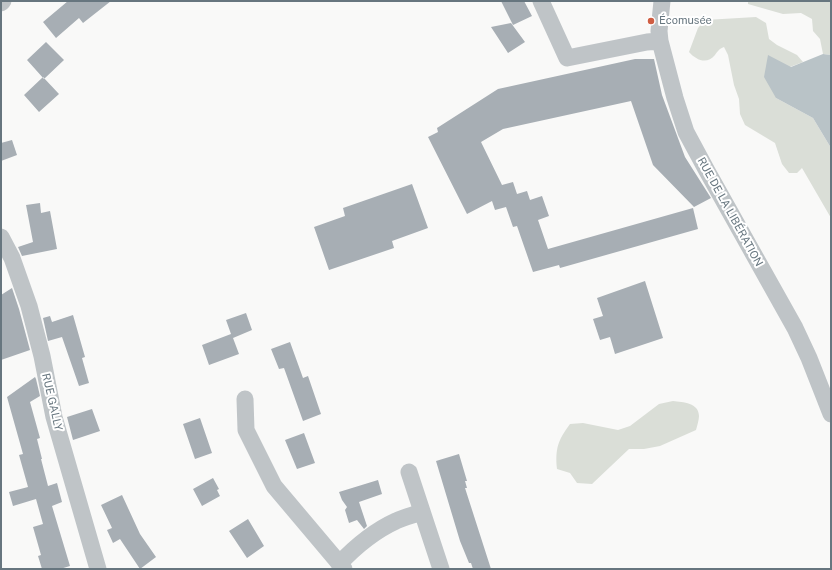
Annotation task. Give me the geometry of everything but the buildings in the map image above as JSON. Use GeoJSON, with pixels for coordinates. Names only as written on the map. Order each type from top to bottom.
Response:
{"type":"FeatureCollection","features":[{"type":"Feature","properties":{"kind":"street"},"geometry":{"type":"LineString","coordinates":[[541,1],[567,58],[660,41]]}},
{"type":"Feature","properties":{"kind":"street","name":"RUE DE LA LIBÉRATION"},"geometry":{"type":"LineString","coordinates":[[662,1],[658,31],[675,98],[686,132],[706,171],[795,328],[809,358],[831,414]]}},
{"type":"Feature","properties":{"kind":"street","name":"RUE GALLY"},"geometry":{"type":"LineString","coordinates":[[1,237],[12,258],[29,306],[42,356],[54,417],[98,569]]}},
{"type":"Feature","properties":{"kind":"street"},"geometry":{"type":"LineString","coordinates":[[245,399],[246,430],[274,486],[342,566],[356,547],[375,532],[397,520],[422,512]]}},
{"type":"Feature","properties":{"kind":"street"},"geometry":{"type":"LineString","coordinates":[[410,472],[441,569]]}},
{"type":"Feature","properties":{"kind":"shaded area"},"geometry":{"type":"Polygon","coordinates":[[[748,1],[831,1],[831,55],[823,54],[820,39],[813,31],[812,19],[801,13],[783,14],[748,4],[748,1]]]}},
{"type":"Feature","properties":{"kind":"shaded area"},"geometry":{"type":"Polygon","coordinates":[[[756,17],[766,23],[769,39],[777,45],[797,55],[803,62],[790,67],[776,98],[813,118],[831,148],[831,218],[802,168],[797,173],[789,173],[782,164],[775,143],[745,125],[740,114],[739,99],[734,85],[728,55],[724,47],[712,58],[705,61],[698,59],[689,52],[698,28],[705,20],[756,17]]]}},
{"type":"Feature","properties":{"kind":"shaded area"},"geometry":{"type":"Polygon","coordinates":[[[823,54],[831,55],[831,148],[813,118],[776,98],[764,77],[768,55],[791,67],[823,54]]]}},
{"type":"Feature","properties":{"kind":"shaded area"},"geometry":{"type":"Polygon","coordinates":[[[673,401],[690,404],[696,408],[699,416],[696,430],[660,446],[644,449],[629,449],[592,484],[577,483],[570,473],[557,469],[556,456],[558,445],[570,424],[583,423],[618,430],[630,426],[659,404],[673,401]]]}},
{"type":"Feature","properties":{"kind":"place","name":"Écomusée"},"geometry":{"type":"Point","coordinates":[651,21]}}]}
